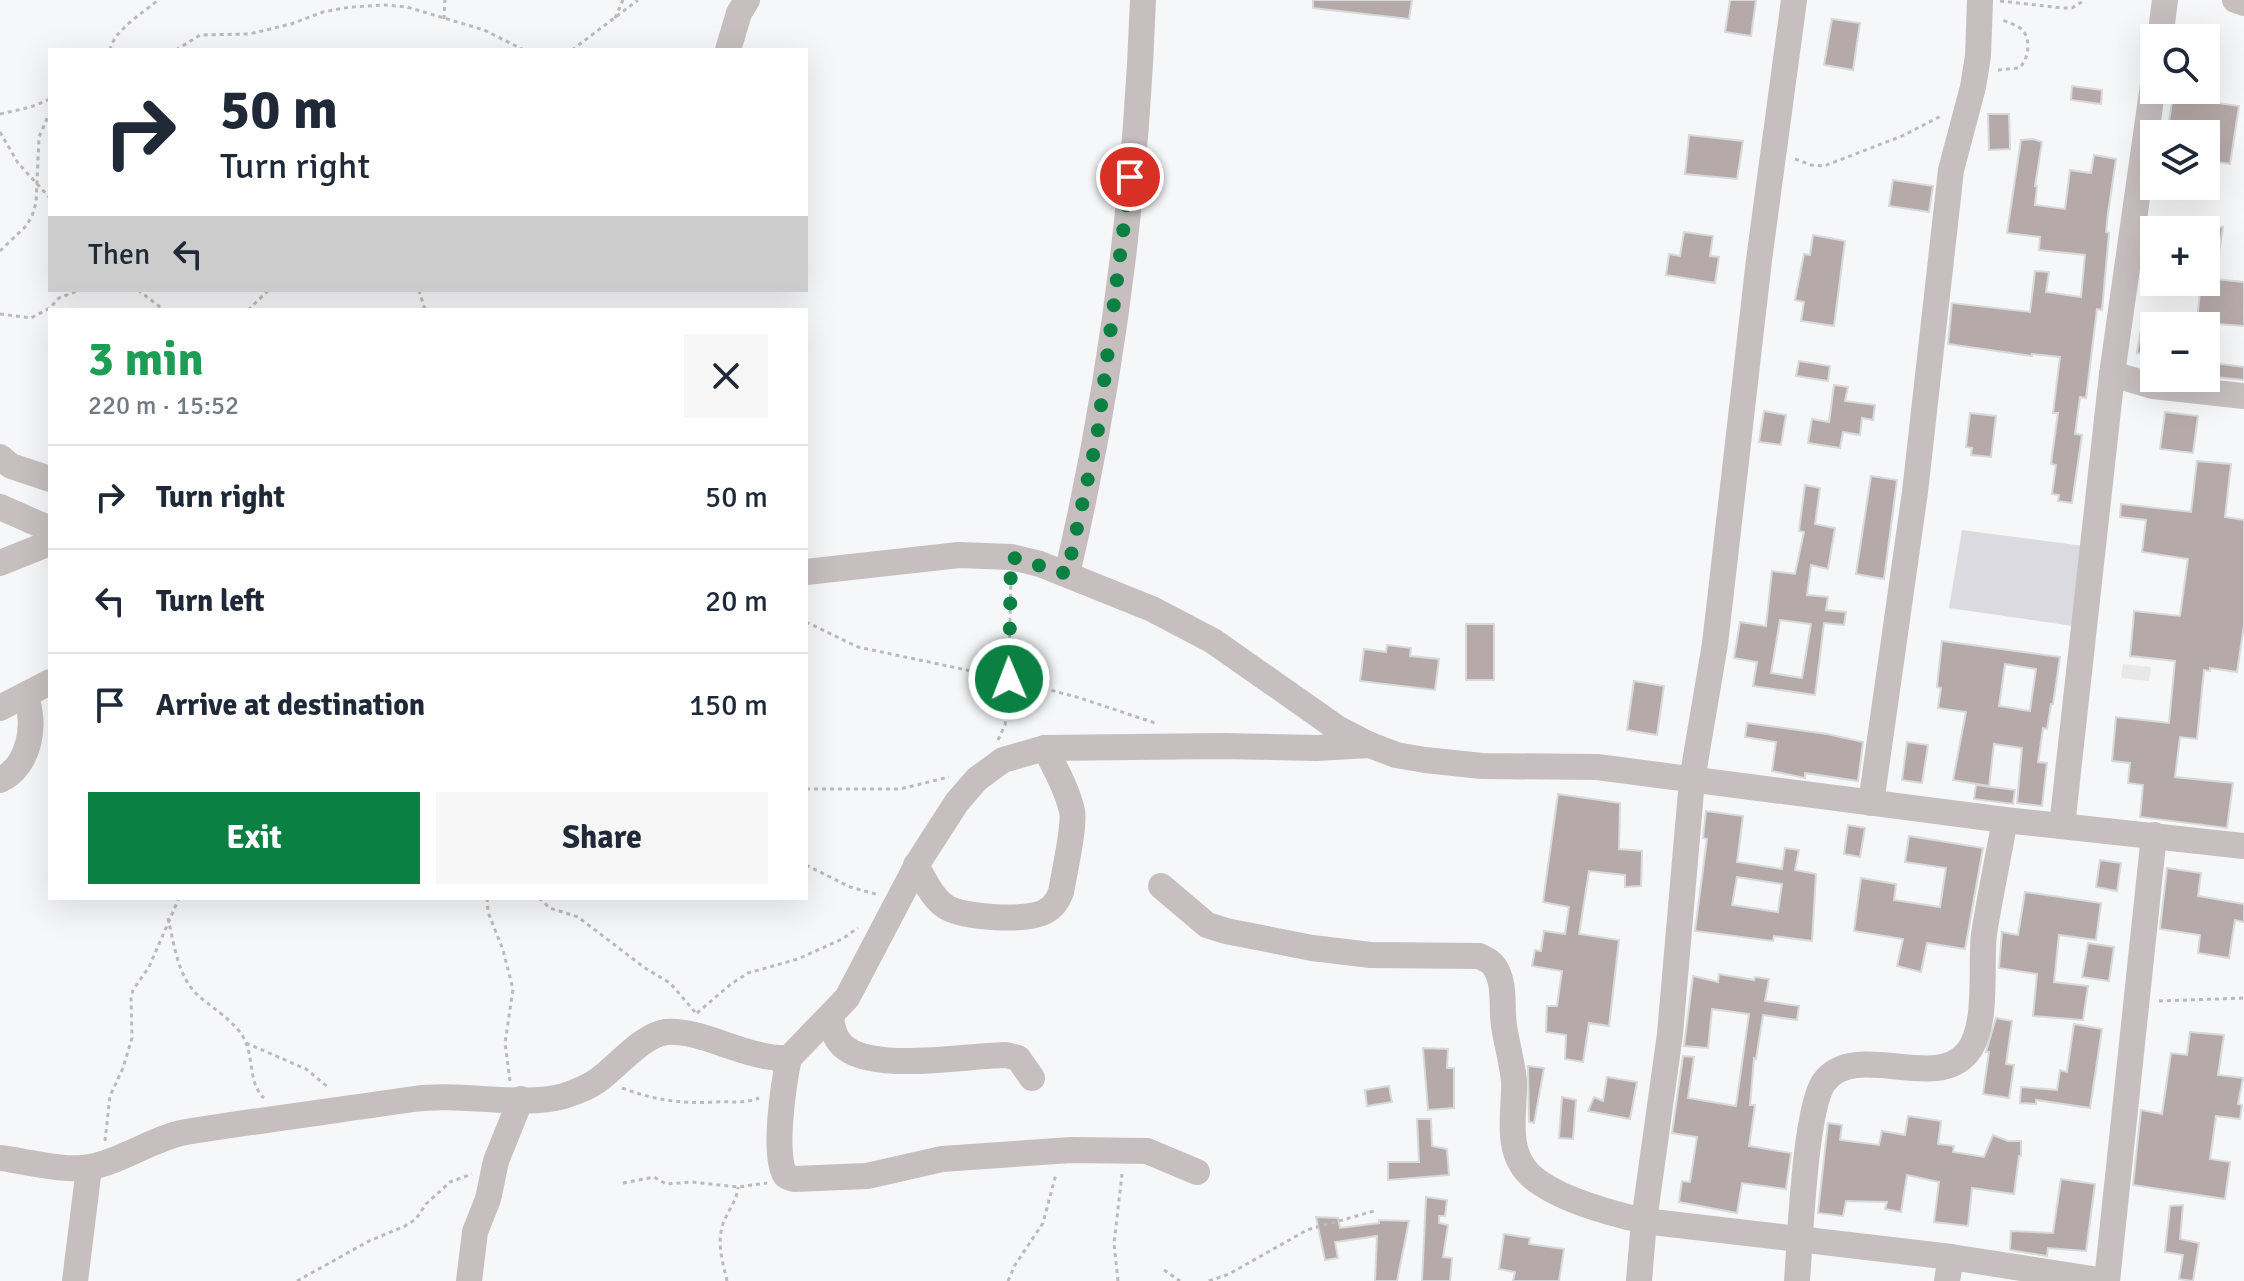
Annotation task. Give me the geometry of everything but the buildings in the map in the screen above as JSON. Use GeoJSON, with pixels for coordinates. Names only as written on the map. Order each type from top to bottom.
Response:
{"type":"FeatureCollection","features":[{"type":"Feature","properties":{"kind":"street"},"geometry":{"type":"LineString","coordinates":[[729,48],[739,13],[747,0]]}},
{"type":"Feature","properties":{"kind":"street"},"geometry":{"type":"LineString","coordinates":[[1067,574],[1097,437],[1124,240],[1140,77],[1143,0]]}},
{"type":"Feature","properties":{"kind":"street"},"geometry":{"type":"LineString","coordinates":[[1639,1281],[1644,1221],[1670,1034],[1692,780],[1715,644],[1794,0]]}},
{"type":"Feature","properties":{"kind":"street"},"geometry":{"type":"LineString","coordinates":[[2162,24],[2165,0]]}},
{"type":"Feature","properties":{"kind":"street"},"geometry":{"type":"LineString","coordinates":[[2235,0],[2244,3]]}},
{"type":"Feature","properties":{"kind":"street"},"geometry":{"type":"LineString","coordinates":[[1871,803],[1915,492],[1951,170],[1988,8]]}},
{"type":"Feature","properties":{"kind":"street"},"geometry":{"type":"LineString","coordinates":[[2062,826],[2112,374],[2150,104]]}},
{"type":"Feature","properties":{"kind":"street"},"geometry":{"type":"LineString","coordinates":[[2112,374],[2153,386],[2244,396]]}},
{"type":"Feature","properties":{"kind":"street"},"geometry":{"type":"LineString","coordinates":[[0,457],[11,466],[48,478]]}},
{"type":"Feature","properties":{"kind":"street"},"geometry":{"type":"LineString","coordinates":[[0,507],[48,528]]}},
{"type":"Feature","properties":{"kind":"street"},"geometry":{"type":"LineString","coordinates":[[0,563],[48,544]]}},
{"type":"Feature","properties":{"kind":"street"},"geometry":{"type":"LineString","coordinates":[[808,572],[959,555],[1011,557],[1067,574],[1152,609],[1213,641],[1337,728],[1396,755],[1482,766],[1597,767],[2005,820],[2244,846]]}},
{"type":"Feature","properties":{"kind":"street"},"geometry":{"type":"LineString","coordinates":[[0,708],[48,683]]}},
{"type":"Feature","properties":{"kind":"street"},"geometry":{"type":"LineString","coordinates":[[0,780],[19,762],[30,739],[32,722],[25,696]]}},
{"type":"Feature","properties":{"kind":"street"},"geometry":{"type":"LineString","coordinates":[[1197,1172],[1158,1153],[1125,1150],[942,1159],[867,1176],[791,1178],[786,1176],[780,1165],[784,1084],[789,1058],[847,998],[916,865],[957,802],[977,779],[1003,760],[1045,748],[1370,745]]}},
{"type":"Feature","properties":{"kind":"street"},"geometry":{"type":"LineString","coordinates":[[916,865],[937,898],[946,907],[960,912],[977,916],[1032,917],[1047,911],[1057,902],[1073,824],[1072,811],[1045,748]]}},
{"type":"Feature","properties":{"kind":"street"},"geometry":{"type":"LineString","coordinates":[[1797,1281],[1811,1131],[1818,1094],[1824,1081],[1836,1071],[1851,1065],[1939,1068],[1956,1064],[1975,1040],[1980,1016],[1985,927],[2005,820]]}},
{"type":"Feature","properties":{"kind":"street"},"geometry":{"type":"LineString","coordinates":[[1161,886],[1207,925],[1226,931],[1312,948],[1371,955],[1479,956],[1489,961],[1496,968],[1501,985],[1514,1084],[1512,1134],[1515,1151],[1530,1175],[1581,1202],[1644,1221],[1801,1239],[1949,1269],[2106,1281],[2139,1000],[2154,835]]}},
{"type":"Feature","properties":{"kind":"street"},"geometry":{"type":"LineString","coordinates":[[831,1017],[833,1033],[841,1044],[858,1054],[912,1062],[1006,1055],[1018,1058],[1032,1078]]}},
{"type":"Feature","properties":{"kind":"street"},"geometry":{"type":"LineString","coordinates":[[0,1158],[97,1165],[184,1132],[348,1108],[416,1099],[550,1099],[597,1081],[620,1059],[658,1034],[678,1033],[752,1054],[789,1058]]}},
{"type":"Feature","properties":{"kind":"street"},"geometry":{"type":"LineString","coordinates":[[469,1281],[475,1232],[518,1099]]}},
{"type":"Feature","properties":{"kind":"street"},"geometry":{"type":"LineString","coordinates":[[75,1281],[97,1165]]}},
{"type":"Feature","properties":{"kind":"path"},"geometry":{"type":"LineString","coordinates":[[110,48],[118,33],[158,0]]}},
{"type":"Feature","properties":{"kind":"path"},"geometry":{"type":"LineString","coordinates":[[387,0],[395,6]]}},
{"type":"Feature","properties":{"kind":"path"},"geometry":{"type":"LineString","coordinates":[[444,19],[445,0]]}},
{"type":"Feature","properties":{"kind":"path"},"geometry":{"type":"LineString","coordinates":[[614,19],[623,0]]}},
{"type":"Feature","properties":{"kind":"path"},"geometry":{"type":"LineString","coordinates":[[575,48],[638,0]]}},
{"type":"Feature","properties":{"kind":"path"},"geometry":{"type":"LineString","coordinates":[[1991,0],[2072,8],[2085,0]]}},
{"type":"Feature","properties":{"kind":"path"},"geometry":{"type":"LineString","coordinates":[[179,48],[200,35],[249,34],[323,12],[350,7],[395,6],[484,30],[520,48]]}},
{"type":"Feature","properties":{"kind":"path"},"geometry":{"type":"LineString","coordinates":[[1776,134],[1800,162],[1824,166],[1902,136],[1972,88],[1987,71],[2013,70],[2025,64],[2026,37],[2023,31],[1988,8]]}},
{"type":"Feature","properties":{"kind":"path"},"geometry":{"type":"LineString","coordinates":[[0,114],[48,100]]}},
{"type":"Feature","properties":{"kind":"path"},"geometry":{"type":"LineString","coordinates":[[0,251],[32,216],[39,137],[48,117]]}},
{"type":"Feature","properties":{"kind":"path"},"geometry":{"type":"LineString","coordinates":[[0,132],[18,163],[48,196]]}},
{"type":"Feature","properties":{"kind":"path"},"geometry":{"type":"LineString","coordinates":[[50,308],[59,298],[75,292]]}},
{"type":"Feature","properties":{"kind":"path"},"geometry":{"type":"LineString","coordinates":[[141,292],[161,308]]}},
{"type":"Feature","properties":{"kind":"path"},"geometry":{"type":"LineString","coordinates":[[250,308],[267,292]]}},
{"type":"Feature","properties":{"kind":"path"},"geometry":{"type":"LineString","coordinates":[[0,314],[31,318],[48,309]]}},
{"type":"Feature","properties":{"kind":"path"},"geometry":{"type":"LineString","coordinates":[[997,742],[1005,725],[1009,679],[1011,557]]}},
{"type":"Feature","properties":{"kind":"path"},"geometry":{"type":"LineString","coordinates":[[808,623],[858,647],[1009,679],[1080,698],[1165,727]]}},
{"type":"Feature","properties":{"kind":"path"},"geometry":{"type":"LineString","coordinates":[[808,789],[900,789],[948,777],[977,779]]}},
{"type":"Feature","properties":{"kind":"path"},"geometry":{"type":"LineString","coordinates":[[808,866],[850,887],[896,902]]}},
{"type":"Feature","properties":{"kind":"path"},"geometry":{"type":"LineString","coordinates":[[97,1165],[110,1096],[132,1038],[133,990],[149,967],[178,900]]}},
{"type":"Feature","properties":{"kind":"path"},"geometry":{"type":"LineString","coordinates":[[487,900],[488,912],[503,950],[513,989],[505,1043],[507,1068],[518,1099]]}},
{"type":"Feature","properties":{"kind":"path"},"geometry":{"type":"LineString","coordinates":[[541,900],[550,908],[578,917],[670,983],[696,1013]]}},
{"type":"Feature","properties":{"kind":"path"},"geometry":{"type":"LineString","coordinates":[[168,918],[185,978],[201,998],[236,1028],[251,1054],[255,1086],[264,1097],[276,1103],[283,1118]]}},
{"type":"Feature","properties":{"kind":"path"},"geometry":{"type":"LineString","coordinates":[[658,1034],[674,1022],[696,1013],[748,973],[820,949],[867,922]]}},
{"type":"Feature","properties":{"kind":"path"},"geometry":{"type":"LineString","coordinates":[[2139,1000],[2176,1002],[2244,998]]}},
{"type":"Feature","properties":{"kind":"path"},"geometry":{"type":"LineString","coordinates":[[246,1043],[306,1069],[323,1081],[348,1108]]}},
{"type":"Feature","properties":{"kind":"path"},"geometry":{"type":"LineString","coordinates":[[585,1088],[612,1086],[679,1104],[699,1104],[755,1100],[784,1084]]}},
{"type":"Feature","properties":{"kind":"path"},"geometry":{"type":"LineString","coordinates":[[1118,1281],[1114,1244],[1125,1150]]}},
{"type":"Feature","properties":{"kind":"path"},"geometry":{"type":"LineString","coordinates":[[1008,1281],[1043,1223],[1060,1151]]}},
{"type":"Feature","properties":{"kind":"path"},"geometry":{"type":"LineString","coordinates":[[297,1281],[369,1241],[405,1226],[416,1219],[426,1204],[450,1182],[478,1172],[496,1161]]}},
{"type":"Feature","properties":{"kind":"path"},"geometry":{"type":"LineString","coordinates":[[623,1183],[654,1177],[666,1184],[692,1182],[738,1187],[791,1178]]}},
{"type":"Feature","properties":{"kind":"path"},"geometry":{"type":"LineString","coordinates":[[727,1281],[719,1243],[720,1232],[737,1197],[738,1187]]}},
{"type":"Feature","properties":{"kind":"path"},"geometry":{"type":"LineString","coordinates":[[1209,1281],[1229,1274],[1307,1230],[1374,1211]]}},
{"type":"Feature","properties":{"kind":"path"},"geometry":{"type":"LineString","coordinates":[[1164,1270],[1180,1281]]}},
{"type":"Feature","properties":{"kind":"shaded area"},"geometry":{"type":"Polygon","coordinates":[[[1962,530],[2084,546],[2073,626],[1949,608],[1962,530]]]}},
{"type":"Feature","properties":{"kind":"shaded area"},"geometry":{"type":"Polygon","coordinates":[[[2123,664],[2151,667],[2149,681],[2121,678],[2123,664]]]}},
{"type":"Feature","properties":{"kind":"route"},"geometry":{"type":"LineString","coordinates":[[1009,679],[1011,557],[1067,574],[1097,437],[1130,177]]}}]}
